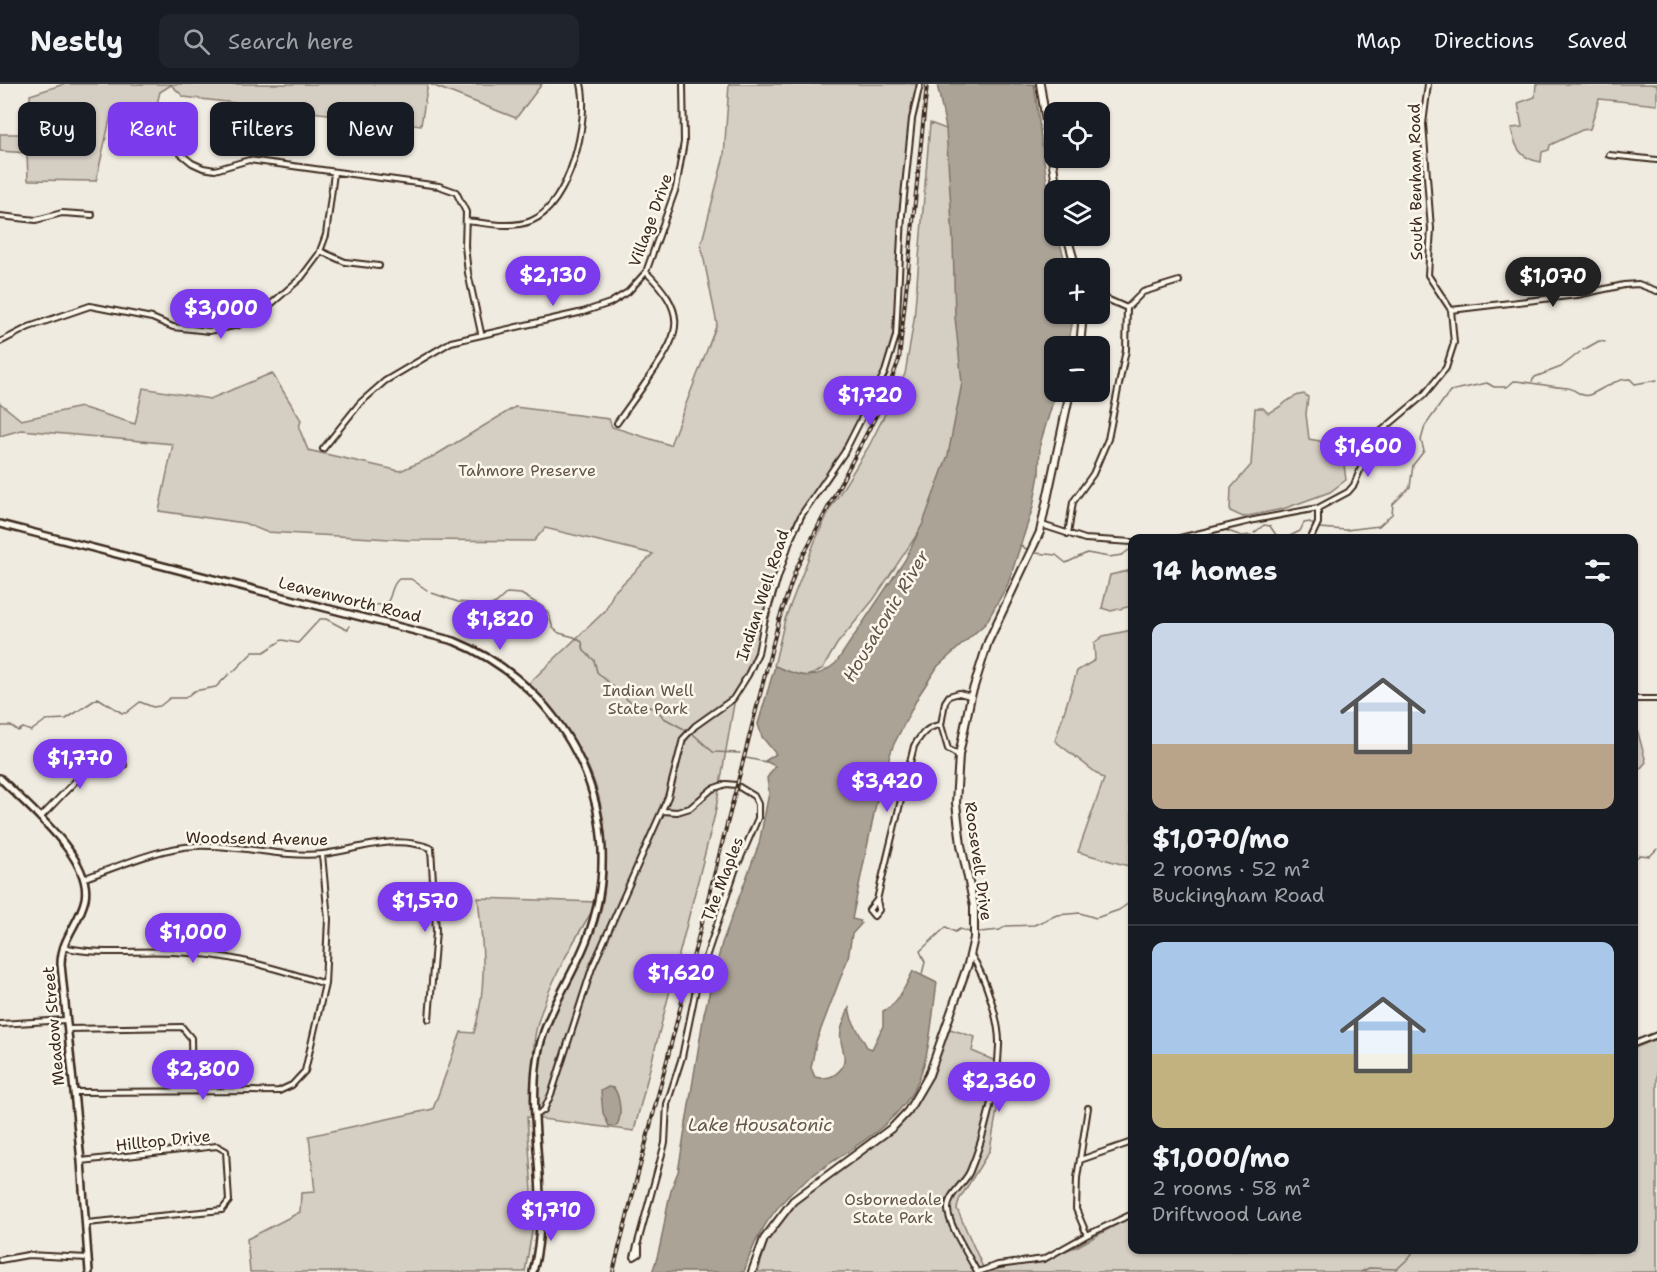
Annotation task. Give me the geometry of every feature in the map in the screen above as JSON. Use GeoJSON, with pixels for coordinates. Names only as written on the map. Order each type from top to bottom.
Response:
{"type":"FeatureCollection","features":[{"type":"Feature","properties":{"kind":"main road"},"geometry":{"type":"LineString","coordinates":[[1040,84],[1055,180]]}},
{"type":"Feature","properties":{"kind":"main road","name":"Roosevelt Drive"},"geometry":{"type":"LineString","coordinates":[[752,1272],[764,1239],[793,1201],[893,1127],[908,1111],[929,1075],[971,955],[975,914],[957,821],[956,783],[959,755],[971,696],[988,642],[1042,525],[1068,402]]}},
{"type":"Feature","properties":{"kind":"main road","name":"Leavenworth Road"},"geometry":{"type":"LineString","coordinates":[[0,524],[439,636],[489,658],[534,692],[565,730],[584,766],[596,801],[603,845],[600,892],[594,920],[541,1041],[536,1069],[535,1116],[541,1208],[540,1238],[533,1272]]}},
{"type":"Feature","properties":{"kind":"main road"},"geometry":{"type":"LineString","coordinates":[[0,778],[75,857],[85,878]]}},
{"type":"Feature","properties":{"kind":"main road","name":"Meadow Street"},"geometry":{"type":"LineString","coordinates":[[85,878],[82,909],[63,947],[61,964],[81,1161],[89,1272]]}},
{"type":"Feature","properties":{"kind":"street"},"geometry":{"type":"LineString","coordinates":[[466,221],[520,224],[543,214],[552,207],[568,174],[584,119],[581,84]]}},
{"type":"Feature","properties":{"kind":"street","name":"Village Drive"},"geometry":{"type":"LineString","coordinates":[[323,449],[360,403],[385,381],[451,342],[481,333],[597,308],[628,292],[646,273],[676,188],[682,162],[683,84]]}},
{"type":"Feature","properties":{"kind":"street","name":"Indian Well Road"},"geometry":{"type":"LineString","coordinates":[[535,1116],[544,1110],[552,1092],[592,968],[663,811],[674,780],[681,743],[688,732],[733,699],[748,675],[758,653],[765,617],[791,538],[802,514],[841,459],[885,372],[896,336],[902,215],[912,119],[920,84]]}},
{"type":"Feature","properties":{"kind":"street","name":"South Benham Road"},"geometry":{"type":"LineString","coordinates":[[1428,84],[1424,116],[1431,229],[1428,275],[1451,309]]}},
{"type":"Feature","properties":{"kind":"street"},"geometry":{"type":"LineString","coordinates":[[1609,155],[1657,160]]}},
{"type":"Feature","properties":{"kind":"street"},"geometry":{"type":"LineString","coordinates":[[186,156],[203,168],[215,170],[249,160],[308,166],[334,173],[439,186],[456,192],[466,212],[468,273],[481,333]]}},
{"type":"Feature","properties":{"kind":"street"},"geometry":{"type":"LineString","coordinates":[[0,342],[29,327],[90,306],[152,318],[173,327],[206,331],[239,324],[270,305],[301,278],[320,250],[326,235],[334,173]]}},
{"type":"Feature","properties":{"kind":"street"},"geometry":{"type":"LineString","coordinates":[[0,216],[36,220],[53,214],[92,215]]}},
{"type":"Feature","properties":{"kind":"street"},"geometry":{"type":"LineString","coordinates":[[320,250],[345,261],[379,266]]}},
{"type":"Feature","properties":{"kind":"street"},"geometry":{"type":"LineString","coordinates":[[617,423],[670,348],[676,329],[669,299],[646,273]]}},
{"type":"Feature","properties":{"kind":"street"},"geometry":{"type":"LineString","coordinates":[[1068,534],[1073,502],[1093,474],[1108,438],[1126,350],[1127,308],[1143,292],[1179,281]]}},
{"type":"Feature","properties":{"kind":"street"},"geometry":{"type":"LineString","coordinates":[[1196,534],[1318,508],[1351,489],[1373,438],[1424,395],[1443,372],[1452,354],[1454,343],[1451,309],[1577,295],[1624,285],[1638,284],[1657,291]]}},
{"type":"Feature","properties":{"kind":"street"},"geometry":{"type":"LineString","coordinates":[[1110,300],[1127,308]]}},
{"type":"Feature","properties":{"kind":"street"},"geometry":{"type":"LineString","coordinates":[[1313,534],[1318,524],[1318,508]]}},
{"type":"Feature","properties":{"kind":"street"},"geometry":{"type":"LineString","coordinates":[[1042,525],[1094,540],[1128,542]]}},
{"type":"Feature","properties":{"kind":"street"},"geometry":{"type":"LineString","coordinates":[[959,755],[948,750],[941,725],[945,702],[949,696],[959,693],[971,696]]}},
{"type":"Feature","properties":{"kind":"street"},"geometry":{"type":"LineString","coordinates":[[1638,699],[1657,699]]}},
{"type":"Feature","properties":{"kind":"street"},"geometry":{"type":"LineString","coordinates":[[877,900],[914,746],[923,733],[933,726],[941,725]]}},
{"type":"Feature","properties":{"kind":"street"},"geometry":{"type":"LineString","coordinates":[[39,819],[88,768],[124,765]]}},
{"type":"Feature","properties":{"kind":"street","name":"The Maples"},"geometry":{"type":"LineString","coordinates":[[639,1246],[644,1217],[665,1143],[667,1104],[682,1057],[697,984],[735,871],[758,818],[758,804],[754,796],[736,785],[726,784],[712,789],[690,808],[677,812],[663,811]]}},
{"type":"Feature","properties":{"kind":"street","name":"Woodsend Avenue"},"geometry":{"type":"LineString","coordinates":[[85,878],[153,855],[194,846],[285,854],[322,854],[387,842],[411,841],[431,848],[436,931],[429,1019]]}},
{"type":"Feature","properties":{"kind":"street"},"geometry":{"type":"LineString","coordinates":[[73,1092],[279,1090],[299,1079],[308,1064],[325,984],[328,919],[322,854]]}},
{"type":"Feature","properties":{"kind":"street"},"geometry":{"type":"LineString","coordinates":[[63,947],[86,952],[173,952],[218,956],[282,970],[325,984]]}},
{"type":"Feature","properties":{"kind":"street"},"geometry":{"type":"LineString","coordinates":[[971,955],[979,966],[987,989],[999,1045],[988,1113],[977,1155],[969,1175],[951,1197],[948,1212],[977,1272],[998,1265],[1044,1259],[1087,1234],[1128,1216]]}},
{"type":"Feature","properties":{"kind":"street"},"geometry":{"type":"LineString","coordinates":[[0,1024],[66,1020]]}},
{"type":"Feature","properties":{"kind":"street"},"geometry":{"type":"LineString","coordinates":[[67,1029],[182,1027],[191,1038],[192,1090]]}},
{"type":"Feature","properties":{"kind":"street"},"geometry":{"type":"LineString","coordinates":[[1638,1042],[1657,1035]]}},
{"type":"Feature","properties":{"kind":"street"},"geometry":{"type":"LineString","coordinates":[[1087,1234],[1076,1209],[1080,1160],[1088,1108]]}},
{"type":"Feature","properties":{"kind":"street"},"geometry":{"type":"LineString","coordinates":[[1080,1160],[1128,1143]]}},
{"type":"Feature","properties":{"kind":"street","name":"Hilltop Drive"},"geometry":{"type":"LineString","coordinates":[[81,1161],[217,1146],[226,1151],[229,1201],[227,1207],[222,1210],[85,1223]]}},
{"type":"Feature","properties":{"kind":"street"},"geometry":{"type":"LineString","coordinates":[[0,1260],[28,1255],[88,1258]]}},
{"type":"Feature","properties":{"kind":"green space"},"geometry":{"type":"Polygon","coordinates":[[[64,84],[428,84],[421,125],[414,124],[414,102],[327,102],[327,114],[315,112],[315,102],[226,102],[184,97],[171,85],[160,92],[157,102],[108,102],[108,128],[96,181],[28,180],[27,156],[96,156],[96,102],[30,102],[30,95],[64,84]]]}},
{"type":"Feature","properties":{"kind":"green space"},"geometry":{"type":"Polygon","coordinates":[[[429,84],[542,84],[516,118],[429,84]]]}},
{"type":"Feature","properties":{"kind":"green space"},"geometry":{"type":"Polygon","coordinates":[[[729,84],[920,84],[920,102],[912,129],[900,245],[896,335],[892,357],[835,472],[796,529],[759,651],[749,678],[735,698],[715,814],[634,1131],[527,1117],[534,1221],[525,1272],[250,1272],[247,1239],[300,1212],[301,1193],[315,1192],[309,1136],[433,1109],[461,1032],[474,1033],[478,1015],[483,966],[478,898],[598,902],[555,978],[534,1040],[534,1058],[545,1022],[573,966],[595,930],[604,889],[606,842],[598,796],[592,775],[583,757],[550,710],[527,685],[605,611],[614,592],[653,554],[545,528],[534,541],[408,540],[266,532],[244,523],[159,511],[173,444],[21,430],[0,436],[0,403],[21,420],[81,407],[135,424],[143,388],[210,399],[272,373],[301,420],[299,428],[308,450],[400,471],[434,456],[515,407],[609,419],[612,427],[670,445],[717,324],[701,245],[724,156],[729,84]]]}},
{"type":"Feature","properties":{"kind":"green space"},"geometry":{"type":"Polygon","coordinates":[[[1536,84],[1657,84],[1657,105],[1599,99],[1590,129],[1582,130],[1550,145],[1549,150],[1542,152],[1541,162],[1523,155],[1514,141],[1511,128],[1522,127],[1518,103],[1535,97],[1536,84]]]}},
{"type":"Feature","properties":{"kind":"green space"},"geometry":{"type":"Polygon","coordinates":[[[930,123],[949,130],[968,397],[926,521],[874,599],[837,644],[823,668],[810,675],[798,676],[774,666],[785,619],[830,509],[869,446],[905,374],[914,320],[930,123]]]}},
{"type":"Feature","properties":{"kind":"green space"},"geometry":{"type":"Polygon","coordinates":[[[0,134],[18,134],[18,152],[0,151],[0,134]]]}},
{"type":"Feature","properties":{"kind":"green space"},"geometry":{"type":"Polygon","coordinates":[[[1304,394],[1308,397],[1306,414],[1309,439],[1320,441],[1344,465],[1346,480],[1330,492],[1283,509],[1243,517],[1230,511],[1231,488],[1251,465],[1255,408],[1263,408],[1268,413],[1294,397],[1304,394]]]}},
{"type":"Feature","properties":{"kind":"green space"},"geometry":{"type":"Polygon","coordinates":[[[1128,571],[1128,607],[1111,611],[1102,608],[1110,575],[1128,571]]]}},
{"type":"Feature","properties":{"kind":"green space"},"geometry":{"type":"Polygon","coordinates":[[[1128,631],[1128,866],[1078,852],[1104,779],[1055,741],[1077,671],[1095,660],[1094,643],[1103,636],[1128,631]]]}},
{"type":"Feature","properties":{"kind":"green space"},"geometry":{"type":"Polygon","coordinates":[[[1638,733],[1646,762],[1638,771],[1638,733]]]}},
{"type":"Feature","properties":{"kind":"green space","name":"Osbornedale State Park"},"geometry":{"type":"Polygon","coordinates":[[[950,1029],[975,1037],[972,1051],[1005,1065],[990,1150],[959,1200],[957,1209],[985,1272],[758,1272],[766,1244],[782,1217],[797,1199],[907,1115],[917,1103],[950,1029]]]}},
{"type":"Feature","properties":{"kind":"green space"},"geometry":{"type":"Polygon","coordinates":[[[1657,1039],[1657,1272],[985,1272],[1049,1257],[1078,1246],[1128,1218],[1128,1254],[1638,1254],[1638,1046],[1657,1039]]]}},
{"type":"Feature","properties":{"kind":"water","name":"Lake Housatonic"},"geometry":{"type":"Polygon","coordinates":[[[937,84],[1034,84],[1047,180],[1044,180],[1044,246],[1061,246],[1064,258],[1044,258],[1044,324],[1072,324],[1070,336],[1044,336],[1044,402],[1053,402],[1040,444],[1039,475],[1033,507],[1008,584],[986,623],[938,666],[919,695],[893,746],[880,785],[852,919],[860,921],[861,924],[852,934],[848,958],[816,1042],[811,1068],[815,1077],[821,1078],[836,1074],[840,1070],[844,1061],[841,1041],[842,1026],[849,1008],[852,1020],[867,1047],[872,1049],[883,1026],[883,1011],[897,999],[913,971],[937,983],[926,1057],[918,1081],[896,1114],[865,1140],[815,1173],[781,1204],[765,1225],[753,1247],[744,1272],[652,1272],[657,1260],[673,1184],[678,1172],[704,1014],[722,943],[759,844],[769,793],[767,778],[775,766],[765,761],[776,754],[762,737],[758,724],[775,666],[807,676],[821,673],[836,663],[905,560],[923,523],[948,455],[962,383],[955,317],[946,128],[937,84]]]}},
{"type":"Feature","properties":{"kind":"water"},"geometry":{"type":"Polygon","coordinates":[[[608,1087],[614,1088],[619,1102],[620,1113],[616,1126],[609,1126],[603,1113],[601,1091],[608,1087]]]}},
{"type":"Feature","properties":{"kind":"waterway"},"geometry":{"type":"LineString","coordinates":[[1583,350],[1599,341],[1605,342]]}},
{"type":"Feature","properties":{"kind":"waterway"},"geometry":{"type":"LineString","coordinates":[[1532,381],[1535,377],[1561,367],[1580,352]]}},
{"type":"Feature","properties":{"kind":"waterway"},"geometry":{"type":"LineString","coordinates":[[1319,528],[1346,530],[1379,526],[1392,514],[1393,504],[1410,487],[1413,465],[1424,451],[1421,440],[1425,426],[1450,391],[1487,383],[1494,387],[1507,387],[1514,381],[1570,388],[1586,396],[1624,380],[1630,379],[1635,384],[1657,380]]}},
{"type":"Feature","properties":{"kind":"waterway"},"geometry":{"type":"LineString","coordinates":[[1294,534],[1300,531],[1304,523],[1310,522],[1314,526]]}},
{"type":"Feature","properties":{"kind":"waterway"},"geometry":{"type":"LineString","coordinates":[[1254,533],[1264,525],[1270,526],[1275,534]]}},
{"type":"Feature","properties":{"kind":"waterway"},"geometry":{"type":"LineString","coordinates":[[1210,534],[1225,530],[1236,534]]}},
{"type":"Feature","properties":{"kind":"waterway"},"geometry":{"type":"LineString","coordinates":[[1020,545],[1028,550]]}},
{"type":"Feature","properties":{"kind":"waterway"},"geometry":{"type":"LineString","coordinates":[[1035,553],[1056,555],[1066,563],[1087,553],[1109,557],[1122,555],[1128,551]]}},
{"type":"Feature","properties":{"kind":"waterway"},"geometry":{"type":"LineString","coordinates":[[364,606],[386,604],[399,579],[411,579],[427,590]]}},
{"type":"Feature","properties":{"kind":"waterway"},"geometry":{"type":"LineString","coordinates":[[432,593],[482,609],[496,603],[507,593],[521,594],[543,607],[548,613],[553,628],[559,633],[582,642],[584,651],[594,660],[597,672],[629,701],[656,709],[664,718],[693,734],[713,752],[740,753]]}},
{"type":"Feature","properties":{"kind":"waterway"},"geometry":{"type":"LineString","coordinates":[[233,672],[253,652],[264,652],[282,640],[298,643],[320,619],[326,619],[348,630],[349,626]]}},
{"type":"Feature","properties":{"kind":"waterway"},"geometry":{"type":"LineString","coordinates":[[0,726],[11,726],[18,731],[23,728],[31,731],[46,720],[66,719],[98,698],[122,713],[126,713],[140,702],[153,707],[160,706],[170,698],[185,698],[194,691],[216,687],[229,674]]}},
{"type":"Feature","properties":{"kind":"waterway"},"geometry":{"type":"LineString","coordinates":[[746,758],[766,762]]}},
{"type":"Feature","properties":{"kind":"waterway"},"geometry":{"type":"LineString","coordinates":[[1638,856],[1650,856],[1657,849]]}},
{"type":"Feature","properties":{"kind":"waterway"},"geometry":{"type":"LineString","coordinates":[[980,932],[1000,930],[1006,926],[1034,925],[1057,915],[1080,913],[1096,918],[1119,910],[1128,904]]}},
{"type":"Feature","properties":{"kind":"waterway"},"geometry":{"type":"LineString","coordinates":[[922,974],[925,962],[920,951],[946,927],[955,932],[960,929],[969,932]]}},
{"type":"Feature","properties":{"kind":"waterway"},"geometry":{"type":"LineString","coordinates":[[1361,1272],[1369,1268],[1397,1269],[1412,1254]]}},
{"type":"Feature","properties":{"kind":"railway"},"geometry":{"type":"LineString","coordinates":[[613,1272],[779,620],[796,569],[881,406],[899,360],[927,84]]}},
{"type":"Feature","properties":{"kind":"park label","name":"Tahmore Preserve"},"geometry":{"type":"Point","coordinates":[527,470]}},
{"type":"Feature","properties":{"kind":"park label","name":"Indian Well State Park"},"geometry":{"type":"Point","coordinates":[648,699]}},
{"type":"Feature","properties":{"kind":"water label","name":"Housatonic River"},"geometry":{"type":"Point","coordinates":[886,616]}}]}
